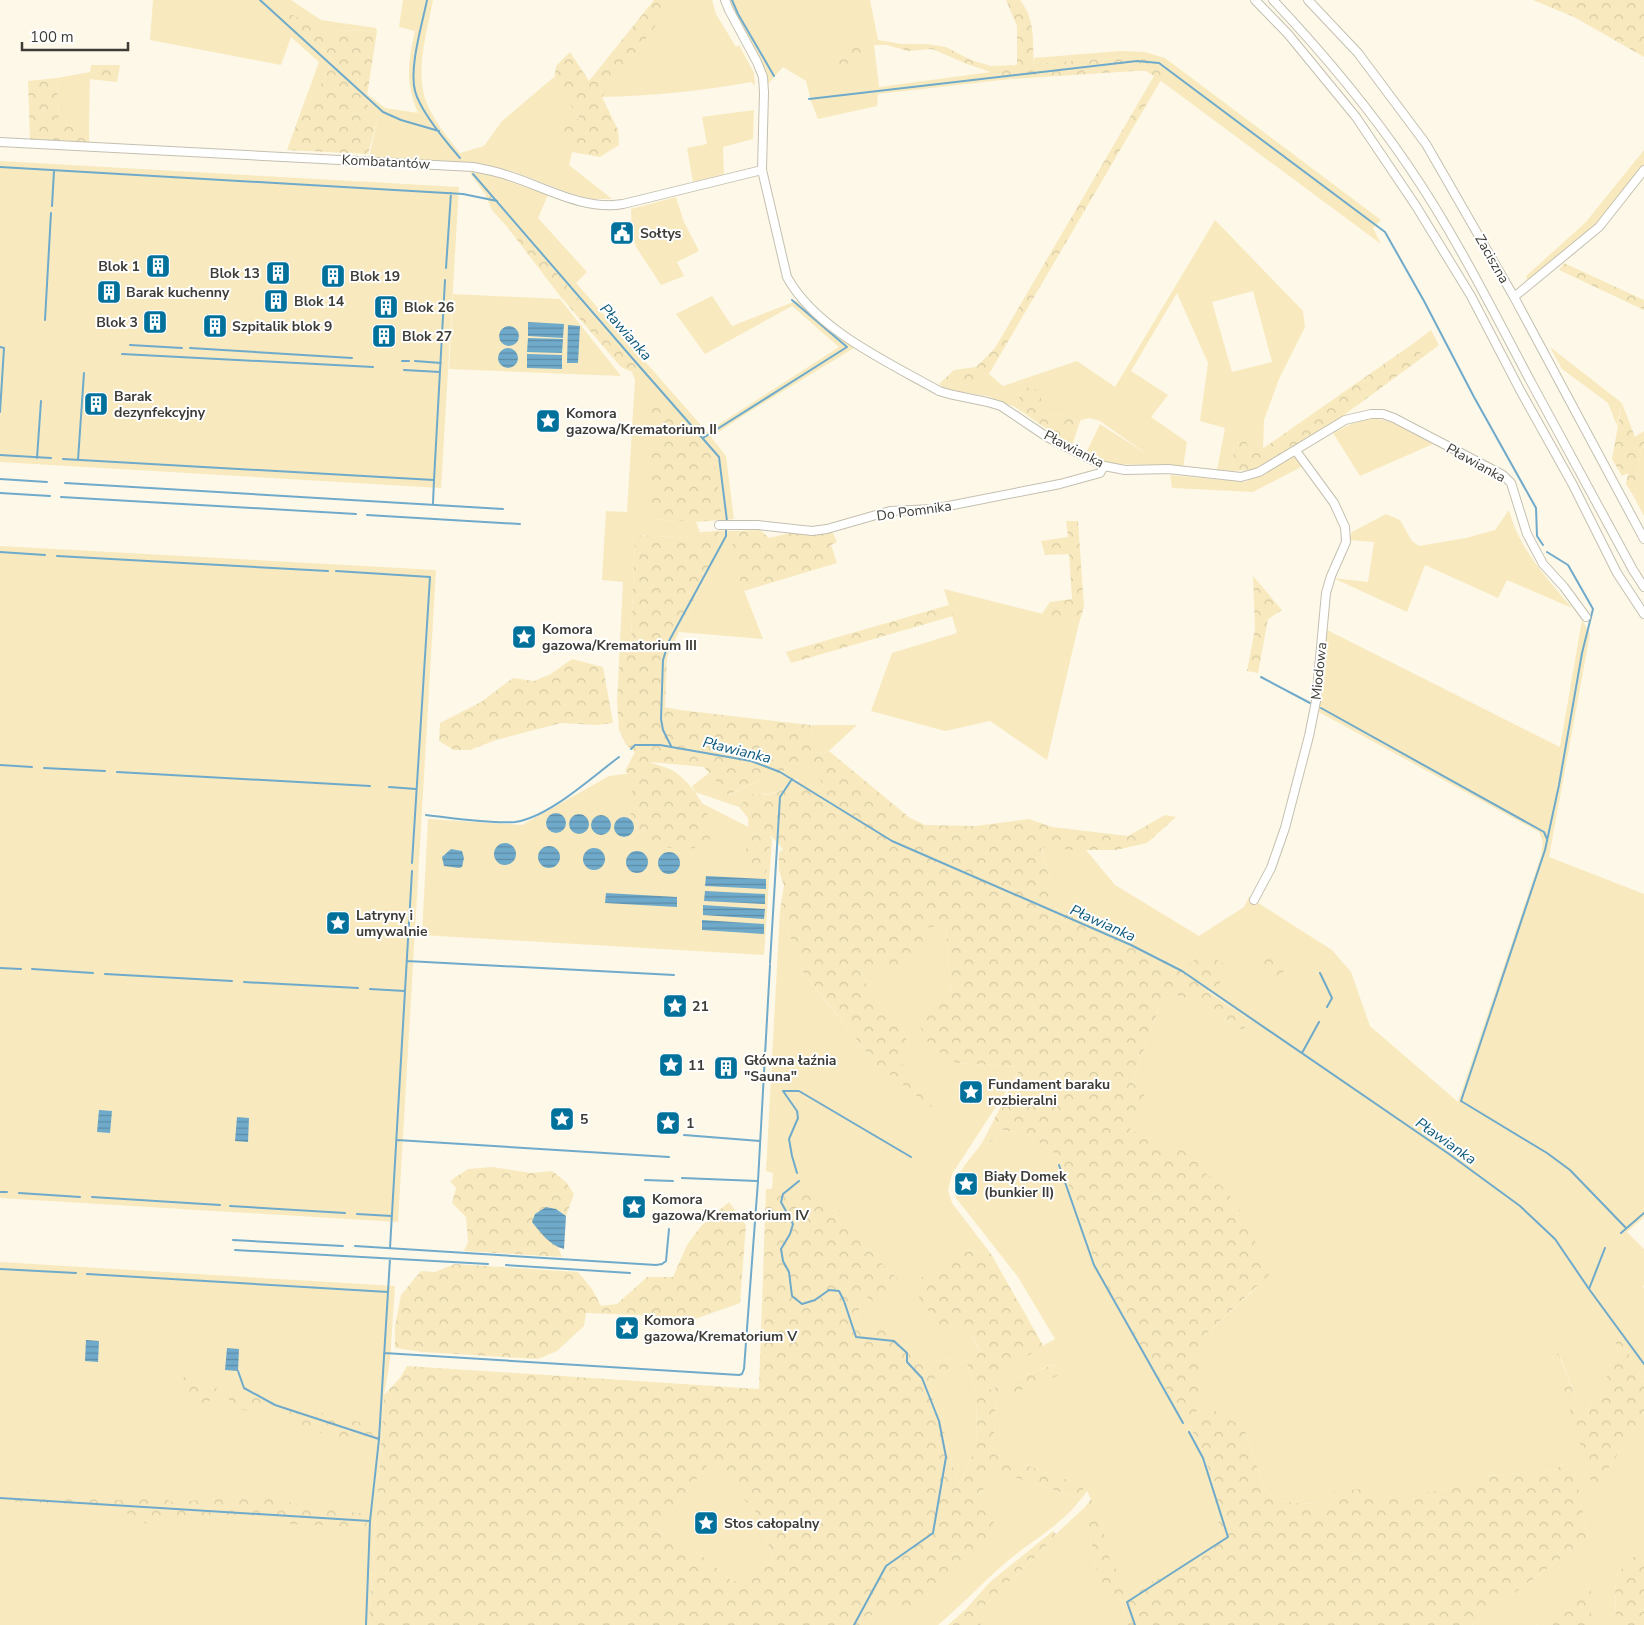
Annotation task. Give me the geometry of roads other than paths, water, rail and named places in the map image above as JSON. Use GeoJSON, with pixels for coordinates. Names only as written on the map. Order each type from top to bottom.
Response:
{"type":"FeatureCollection","features":[{"type":"Feature","properties":{"kind":"street","name":"Pławianka"},"geometry":{"type":"LineString","coordinates":[[725,0],[757,62],[762,77],[764,92],[762,170],[787,277],[795,292],[812,310],[846,338],[939,391],[956,397],[990,402],[1001,406],[1054,441],[1104,466],[1125,470],[1168,469],[1241,476],[1259,472],[1345,420],[1371,414],[1383,414],[1394,418],[1503,475],[1511,483],[1527,534],[1543,564],[1564,587],[1586,617]]}},
{"type":"Feature","properties":{"kind":"street"},"geometry":{"type":"LineString","coordinates":[[1255,0],[1288,34],[1356,117],[1416,206],[1471,296],[1520,390],[1573,485],[1617,573],[1644,614]]}},
{"type":"Feature","properties":{"kind":"street"},"geometry":{"type":"LineString","coordinates":[[1273,0],[1298,26],[1367,109],[1428,197],[1483,290],[1633,570],[1644,587]]}},
{"type":"Feature","properties":{"kind":"street","name":"Zaciszna"},"geometry":{"type":"LineString","coordinates":[[1308,0],[1358,53],[1426,144],[1514,297],[1644,539]]}},
{"type":"Feature","properties":{"kind":"street","name":"Kombatantów"},"geometry":{"type":"LineString","coordinates":[[0,142],[473,167],[504,174],[585,203],[606,205],[623,204],[762,170]]}},
{"type":"Feature","properties":{"kind":"street"},"geometry":{"type":"LineString","coordinates":[[1514,297],[1599,227],[1644,170]]}},
{"type":"Feature","properties":{"kind":"street","name":"Miodowa"},"geometry":{"type":"LineString","coordinates":[[1254,900],[1271,868],[1285,828],[1309,736],[1316,701],[1326,593],[1330,576],[1346,542],[1345,528],[1334,503],[1296,451]]}},
{"type":"Feature","properties":{"kind":"street","name":"Do Pomnika"},"geometry":{"type":"LineString","coordinates":[[720,525],[758,525],[812,531],[827,529],[890,511],[933,509],[1060,484],[1100,473],[1104,466]]}},
{"type":"Feature","properties":{"kind":"water"},"geometry":{"type":"Polygon","coordinates":[[[528,322],[564,324],[563,338],[528,336],[528,322]]]}},
{"type":"Feature","properties":{"kind":"water"},"geometry":{"type":"Polygon","coordinates":[[[568,325],[580,326],[578,363],[567,363],[568,325]]]}},
{"type":"Feature","properties":{"kind":"water"},"geometry":{"type":"Polygon","coordinates":[[[509,326],[516,329],[519,336],[516,343],[509,346],[502,343],[499,336],[502,329],[509,326]]]}},
{"type":"Feature","properties":{"kind":"water"},"geometry":{"type":"Polygon","coordinates":[[[528,338],[563,339],[562,353],[527,352],[528,338]]]}},
{"type":"Feature","properties":{"kind":"water"},"geometry":{"type":"Polygon","coordinates":[[[508,348],[515,351],[518,358],[515,365],[508,368],[501,365],[498,358],[501,351],[508,348]]]}},
{"type":"Feature","properties":{"kind":"water"},"geometry":{"type":"Polygon","coordinates":[[[527,354],[562,355],[562,369],[527,368],[527,354]]]}},
{"type":"Feature","properties":{"kind":"water"},"geometry":{"type":"Polygon","coordinates":[[[552,813],[560,813],[566,819],[566,827],[560,833],[552,833],[546,827],[546,819],[552,813]]]}},
{"type":"Feature","properties":{"kind":"water"},"geometry":{"type":"Polygon","coordinates":[[[575,814],[583,814],[589,820],[589,828],[583,834],[575,834],[569,828],[569,820],[575,814]]]}},
{"type":"Feature","properties":{"kind":"water"},"geometry":{"type":"Polygon","coordinates":[[[597,815],[605,815],[611,821],[611,829],[605,835],[597,835],[591,829],[591,821],[597,815]]]}},
{"type":"Feature","properties":{"kind":"water"},"geometry":{"type":"Polygon","coordinates":[[[620,817],[628,817],[634,823],[634,831],[628,837],[620,837],[614,831],[614,823],[620,817]]]}},
{"type":"Feature","properties":{"kind":"water"},"geometry":{"type":"Polygon","coordinates":[[[505,843],[513,846],[516,854],[513,862],[505,865],[497,862],[494,854],[497,846],[505,843]]]}},
{"type":"Feature","properties":{"kind":"water"},"geometry":{"type":"Polygon","coordinates":[[[549,846],[557,849],[560,857],[557,865],[549,868],[541,865],[538,857],[541,849],[549,846]]]}},
{"type":"Feature","properties":{"kind":"water"},"geometry":{"type":"Polygon","coordinates":[[[594,848],[602,851],[605,859],[602,867],[594,870],[586,867],[583,859],[586,851],[594,848]]]}},
{"type":"Feature","properties":{"kind":"water"},"geometry":{"type":"Polygon","coordinates":[[[451,849],[462,851],[464,858],[462,867],[444,866],[442,857],[451,849]]]}},
{"type":"Feature","properties":{"kind":"water"},"geometry":{"type":"Polygon","coordinates":[[[637,851],[645,854],[648,862],[645,870],[637,873],[629,870],[626,862],[629,854],[637,851]]]}},
{"type":"Feature","properties":{"kind":"water"},"geometry":{"type":"Polygon","coordinates":[[[669,852],[677,855],[680,863],[677,871],[669,874],[661,871],[658,863],[661,855],[669,852]]]}},
{"type":"Feature","properties":{"kind":"water"},"geometry":{"type":"Polygon","coordinates":[[[706,876],[766,879],[766,889],[705,886],[706,876]]]}},
{"type":"Feature","properties":{"kind":"water"},"geometry":{"type":"Polygon","coordinates":[[[705,891],[765,894],[765,904],[704,901],[705,891]]]}},
{"type":"Feature","properties":{"kind":"water"},"geometry":{"type":"Polygon","coordinates":[[[606,893],[677,897],[677,907],[605,903],[606,893]]]}},
{"type":"Feature","properties":{"kind":"water"},"geometry":{"type":"Polygon","coordinates":[[[703,905],[765,909],[764,919],[703,915],[703,905]]]}},
{"type":"Feature","properties":{"kind":"water"},"geometry":{"type":"Polygon","coordinates":[[[702,920],[764,924],[764,934],[702,930],[702,920]]]}},
{"type":"Feature","properties":{"kind":"water"},"geometry":{"type":"Polygon","coordinates":[[[99,1110],[112,1111],[110,1133],[97,1132],[99,1110]]]}},
{"type":"Feature","properties":{"kind":"water"},"geometry":{"type":"Polygon","coordinates":[[[237,1117],[249,1118],[248,1142],[235,1141],[237,1117]]]}},
{"type":"Feature","properties":{"kind":"water"},"geometry":{"type":"Polygon","coordinates":[[[546,1207],[556,1209],[566,1216],[564,1249],[550,1242],[532,1222],[535,1214],[546,1207]]]}},
{"type":"Feature","properties":{"kind":"water"},"geometry":{"type":"Polygon","coordinates":[[[86,1340],[99,1341],[98,1362],[85,1361],[86,1340]]]}},
{"type":"Feature","properties":{"kind":"water"},"geometry":{"type":"Polygon","coordinates":[[[227,1348],[239,1349],[238,1371],[225,1370],[227,1348]]]}},
{"type":"Feature","properties":{"kind":"waterway"},"geometry":{"type":"LineString","coordinates":[[260,0],[383,112],[401,120],[439,131]]}},
{"type":"Feature","properties":{"kind":"waterway"},"geometry":{"type":"LineString","coordinates":[[427,0],[415,58],[415,91],[428,117],[460,158]]}},
{"type":"Feature","properties":{"kind":"waterway"},"geometry":{"type":"LineString","coordinates":[[732,0],[738,14],[774,76]]}},
{"type":"Feature","properties":{"kind":"waterway"},"geometry":{"type":"LineString","coordinates":[[809,99],[1137,61],[1159,63],[1385,232],[1536,508],[1537,536],[1543,545]]}},
{"type":"Feature","properties":{"kind":"waterway"},"geometry":{"type":"LineString","coordinates":[[0,167],[463,194],[497,201]]}},
{"type":"Feature","properties":{"kind":"waterway"},"geometry":{"type":"LineString","coordinates":[[52,206],[54,171]]}},
{"type":"Feature","properties":{"kind":"waterway","name":"Pławianka"},"geometry":{"type":"LineString","coordinates":[[473,174],[719,457],[727,521]]}},
{"type":"Feature","properties":{"kind":"waterway"},"geometry":{"type":"LineString","coordinates":[[446,268],[451,193]]}},
{"type":"Feature","properties":{"kind":"waterway"},"geometry":{"type":"LineString","coordinates":[[45,320],[51,213]]}},
{"type":"Feature","properties":{"kind":"waterway"},"geometry":{"type":"LineString","coordinates":[[63,459],[434,480],[445,280]]}},
{"type":"Feature","properties":{"kind":"waterway"},"geometry":{"type":"LineString","coordinates":[[703,438],[847,347],[792,300]]}},
{"type":"Feature","properties":{"kind":"waterway"},"geometry":{"type":"LineString","coordinates":[[130,345],[182,348]]}},
{"type":"Feature","properties":{"kind":"waterway"},"geometry":{"type":"LineString","coordinates":[[0,347],[4,348],[0,412]]}},
{"type":"Feature","properties":{"kind":"waterway"},"geometry":{"type":"LineString","coordinates":[[190,348],[352,358]]}},
{"type":"Feature","properties":{"kind":"waterway"},"geometry":{"type":"LineString","coordinates":[[122,354],[373,367]]}},
{"type":"Feature","properties":{"kind":"waterway"},"geometry":{"type":"LineString","coordinates":[[402,361],[409,361]]}},
{"type":"Feature","properties":{"kind":"waterway"},"geometry":{"type":"LineString","coordinates":[[415,361],[441,363]]}},
{"type":"Feature","properties":{"kind":"waterway"},"geometry":{"type":"LineString","coordinates":[[404,370],[440,372]]}},
{"type":"Feature","properties":{"kind":"waterway"},"geometry":{"type":"LineString","coordinates":[[78,460],[84,373]]}},
{"type":"Feature","properties":{"kind":"waterway"},"geometry":{"type":"LineString","coordinates":[[37,458],[41,401]]}},
{"type":"Feature","properties":{"kind":"waterway"},"geometry":{"type":"LineString","coordinates":[[0,455],[51,458]]}},
{"type":"Feature","properties":{"kind":"waterway"},"geometry":{"type":"LineString","coordinates":[[0,479],[47,482]]}},
{"type":"Feature","properties":{"kind":"waterway"},"geometry":{"type":"LineString","coordinates":[[433,503],[434,480]]}},
{"type":"Feature","properties":{"kind":"waterway"},"geometry":{"type":"LineString","coordinates":[[65,483],[503,509]]}},
{"type":"Feature","properties":{"kind":"waterway"},"geometry":{"type":"LineString","coordinates":[[0,493],[50,496]]}},
{"type":"Feature","properties":{"kind":"waterway"},"geometry":{"type":"LineString","coordinates":[[61,497],[356,514]]}},
{"type":"Feature","properties":{"kind":"waterway"},"geometry":{"type":"LineString","coordinates":[[367,515],[520,524]]}},
{"type":"Feature","properties":{"kind":"waterway","name":"Pławianka"},"geometry":{"type":"LineString","coordinates":[[671,746],[663,730],[661,719],[663,660],[669,641],[726,536],[726,528]]}},
{"type":"Feature","properties":{"kind":"waterway"},"geometry":{"type":"LineString","coordinates":[[0,552],[45,555]]}},
{"type":"Feature","properties":{"kind":"waterway"},"geometry":{"type":"LineString","coordinates":[[1547,552],[1568,565],[1593,609],[1582,653],[1559,785],[1545,850],[1461,1101],[1547,1153],[1570,1170],[1626,1228]]}},
{"type":"Feature","properties":{"kind":"waterway"},"geometry":{"type":"LineString","coordinates":[[57,556],[328,571]]}},
{"type":"Feature","properties":{"kind":"waterway"},"geometry":{"type":"LineString","coordinates":[[336,571],[430,577],[412,863]]}},
{"type":"Feature","properties":{"kind":"waterway"},"geometry":{"type":"LineString","coordinates":[[1261,677],[1310,703]]}},
{"type":"Feature","properties":{"kind":"waterway"},"geometry":{"type":"LineString","coordinates":[[1321,708],[1544,832],[1547,839]]}},
{"type":"Feature","properties":{"kind":"waterway","name":"Pławianka"},"geometry":{"type":"LineString","coordinates":[[631,749],[635,745],[660,745],[751,761],[780,772],[892,841],[1131,945],[1182,971],[1449,1154],[1520,1206],[1555,1239],[1644,1364]]}},
{"type":"Feature","properties":{"kind":"waterway"},"geometry":{"type":"LineString","coordinates":[[426,815],[494,822],[515,822],[528,819],[569,796],[619,757]]}},
{"type":"Feature","properties":{"kind":"waterway"},"geometry":{"type":"LineString","coordinates":[[0,765],[32,767]]}},
{"type":"Feature","properties":{"kind":"waterway"},"geometry":{"type":"LineString","coordinates":[[44,768],[105,771]]}},
{"type":"Feature","properties":{"kind":"waterway"},"geometry":{"type":"LineString","coordinates":[[117,772],[370,786]]}},
{"type":"Feature","properties":{"kind":"waterway"},"geometry":{"type":"LineString","coordinates":[[770,963],[780,797],[792,779]]}},
{"type":"Feature","properties":{"kind":"waterway"},"geometry":{"type":"LineString","coordinates":[[389,787],[416,789]]}},
{"type":"Feature","properties":{"kind":"waterway"},"geometry":{"type":"LineString","coordinates":[[390,1248],[412,871]]}},
{"type":"Feature","properties":{"kind":"waterway"},"geometry":{"type":"LineString","coordinates":[[407,961],[674,975]]}},
{"type":"Feature","properties":{"kind":"waterway"},"geometry":{"type":"LineString","coordinates":[[384,1353],[742,1374],[744,1369],[758,1181],[770,965]]}},
{"type":"Feature","properties":{"kind":"waterway"},"geometry":{"type":"LineString","coordinates":[[0,968],[21,969]]}},
{"type":"Feature","properties":{"kind":"waterway"},"geometry":{"type":"LineString","coordinates":[[32,969],[93,973]]}},
{"type":"Feature","properties":{"kind":"waterway"},"geometry":{"type":"LineString","coordinates":[[1320,973],[1332,998],[1327,1007]]}},
{"type":"Feature","properties":{"kind":"waterway"},"geometry":{"type":"LineString","coordinates":[[105,974],[232,981]]}},
{"type":"Feature","properties":{"kind":"waterway"},"geometry":{"type":"LineString","coordinates":[[244,982],[358,988]]}},
{"type":"Feature","properties":{"kind":"waterway"},"geometry":{"type":"LineString","coordinates":[[370,989],[405,991]]}},
{"type":"Feature","properties":{"kind":"waterway"},"geometry":{"type":"LineString","coordinates":[[1302,1053],[1319,1022]]}},
{"type":"Feature","properties":{"kind":"waterway"},"geometry":{"type":"LineString","coordinates":[[797,1173],[789,1139],[798,1118],[797,1111],[783,1091],[799,1091],[911,1157]]}},
{"type":"Feature","properties":{"kind":"waterway"},"geometry":{"type":"LineString","coordinates":[[684,1135],[760,1141]]}},
{"type":"Feature","properties":{"kind":"waterway"},"geometry":{"type":"LineString","coordinates":[[397,1140],[669,1157]]}},
{"type":"Feature","properties":{"kind":"waterway"},"geometry":{"type":"LineString","coordinates":[[1059,1165],[1094,1265],[1183,1423]]}},
{"type":"Feature","properties":{"kind":"waterway"},"geometry":{"type":"LineString","coordinates":[[682,1178],[757,1181]]}},
{"type":"Feature","properties":{"kind":"waterway"},"geometry":{"type":"LineString","coordinates":[[645,1180],[673,1181]]}},
{"type":"Feature","properties":{"kind":"waterway"},"geometry":{"type":"LineString","coordinates":[[799,1181],[783,1194],[781,1202],[793,1224],[790,1234],[781,1249],[783,1261],[789,1272],[792,1296],[802,1304],[815,1300],[829,1290],[839,1291],[856,1337],[894,1341],[907,1353],[907,1362],[922,1378],[939,1421],[946,1457],[933,1533],[886,1566],[854,1625]]}},
{"type":"Feature","properties":{"kind":"waterway"},"geometry":{"type":"LineString","coordinates":[[0,1192],[7,1192]]}},
{"type":"Feature","properties":{"kind":"waterway"},"geometry":{"type":"LineString","coordinates":[[19,1193],[80,1197]]}},
{"type":"Feature","properties":{"kind":"waterway"},"geometry":{"type":"LineString","coordinates":[[92,1197],[220,1205]]}},
{"type":"Feature","properties":{"kind":"waterway"},"geometry":{"type":"LineString","coordinates":[[230,1206],[345,1213]]}},
{"type":"Feature","properties":{"kind":"waterway"},"geometry":{"type":"LineString","coordinates":[[1621,1233],[1644,1213]]}},
{"type":"Feature","properties":{"kind":"waterway"},"geometry":{"type":"LineString","coordinates":[[357,1214],[392,1216]]}},
{"type":"Feature","properties":{"kind":"waterway"},"geometry":{"type":"LineString","coordinates":[[355,1246],[656,1265],[666,1261],[669,1229]]}},
{"type":"Feature","properties":{"kind":"waterway"},"geometry":{"type":"LineString","coordinates":[[233,1240],[343,1246]]}},
{"type":"Feature","properties":{"kind":"waterway"},"geometry":{"type":"LineString","coordinates":[[1589,1289],[1605,1248]]}},
{"type":"Feature","properties":{"kind":"waterway"},"geometry":{"type":"LineString","coordinates":[[235,1250],[488,1264]]}},
{"type":"Feature","properties":{"kind":"waterway"},"geometry":{"type":"LineString","coordinates":[[366,1625],[370,1521],[379,1439],[390,1259]]}},
{"type":"Feature","properties":{"kind":"waterway"},"geometry":{"type":"LineString","coordinates":[[506,1265],[630,1273]]}},
{"type":"Feature","properties":{"kind":"waterway"},"geometry":{"type":"LineString","coordinates":[[0,1269],[76,1273]]}},
{"type":"Feature","properties":{"kind":"waterway"},"geometry":{"type":"LineString","coordinates":[[87,1274],[388,1292]]}},
{"type":"Feature","properties":{"kind":"waterway"},"geometry":{"type":"LineString","coordinates":[[238,1371],[244,1388],[275,1405],[379,1439]]}},
{"type":"Feature","properties":{"kind":"waterway"},"geometry":{"type":"LineString","coordinates":[[1135,1625],[1127,1602],[1228,1537],[1203,1458],[1189,1432]]}},
{"type":"Feature","properties":{"kind":"waterway"},"geometry":{"type":"LineString","coordinates":[[0,1498],[370,1521]]}},
{"type":"Feature","properties":{"kind":"place","name":"Sołtys"},"geometry":{"type":"Point","coordinates":[622,233]}},
{"type":"Feature","properties":{"kind":"place","name":"Blok 1"},"geometry":{"type":"Point","coordinates":[158,266]}},
{"type":"Feature","properties":{"kind":"place","name":"Blok 13"},"geometry":{"type":"Point","coordinates":[278,273]}},
{"type":"Feature","properties":{"kind":"place","name":"Blok 19"},"geometry":{"type":"Point","coordinates":[333,276]}},
{"type":"Feature","properties":{"kind":"place","name":"Barak kuchenny"},"geometry":{"type":"Point","coordinates":[109,292]}},
{"type":"Feature","properties":{"kind":"place","name":"Blok 14"},"geometry":{"type":"Point","coordinates":[276,301]}},
{"type":"Feature","properties":{"kind":"place","name":"Blok 26"},"geometry":{"type":"Point","coordinates":[386,307]}},
{"type":"Feature","properties":{"kind":"place","name":"Blok 3"},"geometry":{"type":"Point","coordinates":[155,322]}},
{"type":"Feature","properties":{"kind":"place","name":"Szpitalik blok 9"},"geometry":{"type":"Point","coordinates":[215,326]}},
{"type":"Feature","properties":{"kind":"place","name":"Blok 27"},"geometry":{"type":"Point","coordinates":[384,336]}},
{"type":"Feature","properties":{"kind":"place","name":"Barak dezynfekcyjny"},"geometry":{"type":"Point","coordinates":[96,404]}},
{"type":"Feature","properties":{"kind":"place","name":"Komora gazowa/Krematorium II"},"geometry":{"type":"Point","coordinates":[548,421]}},
{"type":"Feature","properties":{"kind":"place","name":"Komora gazowa/Krematorium III"},"geometry":{"type":"Point","coordinates":[524,637]}},
{"type":"Feature","properties":{"kind":"place","name":"Latryny i umywalnie"},"geometry":{"type":"Point","coordinates":[338,923]}},
{"type":"Feature","properties":{"kind":"place","name":"21"},"geometry":{"type":"Point","coordinates":[675,1006]}},
{"type":"Feature","properties":{"kind":"place","name":"11"},"geometry":{"type":"Point","coordinates":[671,1065]}},
{"type":"Feature","properties":{"kind":"place","name":"Główna łaźnia \"Sauna\""},"geometry":{"type":"Point","coordinates":[726,1068]}},
{"type":"Feature","properties":{"kind":"place","name":"Fundament baraku rozbieralni"},"geometry":{"type":"Point","coordinates":[971,1092]}},
{"type":"Feature","properties":{"kind":"place","name":"5"},"geometry":{"type":"Point","coordinates":[562,1119]}},
{"type":"Feature","properties":{"kind":"place","name":"1"},"geometry":{"type":"Point","coordinates":[668,1123]}},
{"type":"Feature","properties":{"kind":"place","name":"Biały Domek (bunkier II)"},"geometry":{"type":"Point","coordinates":[966,1184]}},
{"type":"Feature","properties":{"kind":"place","name":"Komora gazowa/Krematorium IV"},"geometry":{"type":"Point","coordinates":[634,1207]}},
{"type":"Feature","properties":{"kind":"place","name":"Komora gazowa/Krematorium V"},"geometry":{"type":"Point","coordinates":[627,1328]}},
{"type":"Feature","properties":{"kind":"place","name":"Stos całopalny"},"geometry":{"type":"Point","coordinates":[706,1523]}}]}
